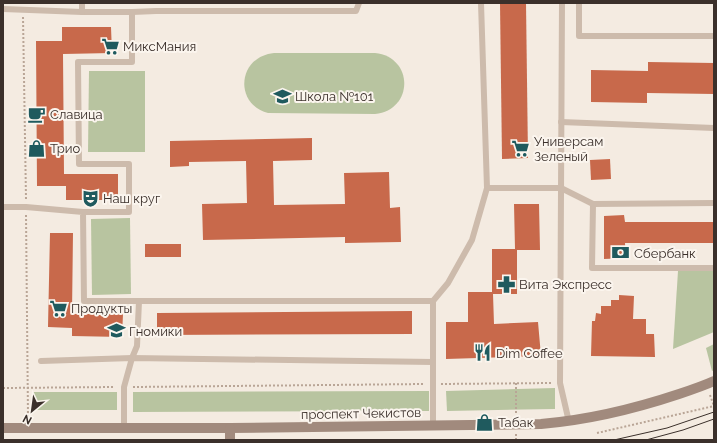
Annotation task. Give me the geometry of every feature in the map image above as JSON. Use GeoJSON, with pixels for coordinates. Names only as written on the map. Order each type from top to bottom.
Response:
{"type":"FeatureCollection","features":[{"type":"Feature","properties":{"kind":"main road","name":"проспект Чекистов"},"geometry":{"type":"LineString","coordinates":[[3,428],[230,428],[541,424],[569,422],[615,413],[714,381]]}},
{"type":"Feature","properties":{"kind":"main road"},"geometry":{"type":"LineString","coordinates":[[230,428],[230,440]]}},
{"type":"Feature","properties":{"kind":"lane"},"geometry":{"type":"LineString","coordinates":[[82,3],[82,12]]}},
{"type":"Feature","properties":{"kind":"lane"},"geometry":{"type":"LineString","coordinates":[[156,3],[156,11]]}},
{"type":"Feature","properties":{"kind":"lane"},"geometry":{"type":"LineString","coordinates":[[3,9],[19,6],[82,12],[356,10],[359,3]]}},
{"type":"Feature","properties":{"kind":"lane"},"geometry":{"type":"LineString","coordinates":[[433,425],[433,301],[448,283],[472,240],[487,188],[481,3]]}},
{"type":"Feature","properties":{"kind":"lane"},"geometry":{"type":"LineString","coordinates":[[562,3],[560,383],[569,422]]}},
{"type":"Feature","properties":{"kind":"lane"},"geometry":{"type":"LineString","coordinates":[[579,3],[579,36],[714,36]]}},
{"type":"Feature","properties":{"kind":"lane"},"geometry":{"type":"LineString","coordinates":[[3,207],[26,207],[83,212],[129,212],[129,164],[79,164],[78,62],[132,62],[132,12]]}},
{"type":"Feature","properties":{"kind":"lane"},"geometry":{"type":"LineString","coordinates":[[561,122],[714,128]]}},
{"type":"Feature","properties":{"kind":"lane"},"geometry":{"type":"LineString","coordinates":[[487,188],[561,188],[593,204],[714,203]]}},
{"type":"Feature","properties":{"kind":"lane"},"geometry":{"type":"LineString","coordinates":[[593,204],[592,268],[714,268]]}},
{"type":"Feature","properties":{"kind":"lane"},"geometry":{"type":"LineString","coordinates":[[83,212],[84,301],[433,301]]}},
{"type":"Feature","properties":{"kind":"lane"},"geometry":{"type":"LineString","coordinates":[[124,427],[124,387],[132,358],[138,346],[139,301]]}},
{"type":"Feature","properties":{"kind":"lane"},"geometry":{"type":"LineString","coordinates":[[41,361],[132,358],[433,362]]}},
{"type":"Feature","properties":{"kind":"path"},"geometry":{"type":"LineString","coordinates":[[19,6],[23,17],[28,428]]}},
{"type":"Feature","properties":{"kind":"path"},"geometry":{"type":"LineString","coordinates":[[516,383],[516,440]]}},
{"type":"Feature","properties":{"kind":"path"},"geometry":{"type":"LineString","coordinates":[[3,388],[560,383]]}},
{"type":"Feature","properties":{"kind":"path"},"geometry":{"type":"LineString","coordinates":[[597,433],[714,406]]}},
{"type":"Feature","properties":{"kind":"path"},"geometry":{"type":"LineString","coordinates":[[540,440],[546,440]]}},
{"type":"Feature","properties":{"kind":"green space"},"geometry":{"type":"Polygon","coordinates":[[[274,53],[375,53],[388,57],[397,64],[402,73],[404,84],[402,94],[397,103],[388,110],[375,114],[268,113],[257,108],[249,100],[245,91],[244,81],[247,71],[253,63],[262,56],[274,53]]]}},
{"type":"Feature","properties":{"kind":"green space"},"geometry":{"type":"Polygon","coordinates":[[[89,71],[145,71],[145,152],[88,152],[89,71]]]}},
{"type":"Feature","properties":{"kind":"green space"},"geometry":{"type":"Polygon","coordinates":[[[130,218],[131,294],[92,295],[91,219],[130,218]]]}},
{"type":"Feature","properties":{"kind":"green space"},"geometry":{"type":"Polygon","coordinates":[[[678,271],[714,271],[714,332],[673,349],[678,271]]]}},
{"type":"Feature","properties":{"kind":"green space"},"geometry":{"type":"Polygon","coordinates":[[[714,344],[714,370],[712,371],[706,348],[714,344]]]}},
{"type":"Feature","properties":{"kind":"green space"},"geometry":{"type":"Polygon","coordinates":[[[555,388],[555,409],[447,411],[446,391],[555,388]]]}},
{"type":"Feature","properties":{"kind":"green space"},"geometry":{"type":"Polygon","coordinates":[[[429,391],[429,411],[133,412],[133,392],[429,391]]]}},
{"type":"Feature","properties":{"kind":"green space"},"geometry":{"type":"Polygon","coordinates":[[[32,392],[117,392],[117,410],[32,410],[32,392]]]}},
{"type":"Feature","properties":{"kind":"building"},"geometry":{"type":"Polygon","coordinates":[[[500,3],[526,3],[528,158],[502,159],[500,3]]]}},
{"type":"Feature","properties":{"kind":"building"},"geometry":{"type":"Polygon","coordinates":[[[62,27],[111,27],[112,53],[63,54],[64,174],[118,174],[118,200],[66,200],[66,186],[37,186],[36,41],[62,41],[62,27]]]}},
{"type":"Feature","properties":{"kind":"building"},"geometry":{"type":"Polygon","coordinates":[[[648,62],[714,63],[714,94],[647,93],[647,103],[591,102],[591,70],[648,71],[648,62]]]}},
{"type":"Feature","properties":{"kind":"building"},"geometry":{"type":"Polygon","coordinates":[[[312,138],[312,160],[273,161],[274,205],[345,204],[344,173],[389,172],[390,208],[400,207],[401,242],[345,243],[345,237],[203,240],[202,204],[247,203],[246,161],[189,162],[189,166],[170,167],[170,141],[312,138]]]}},
{"type":"Feature","properties":{"kind":"building"},"geometry":{"type":"Polygon","coordinates":[[[610,159],[611,179],[591,180],[590,160],[610,159]]]}},
{"type":"Feature","properties":{"kind":"building"},"geometry":{"type":"Polygon","coordinates":[[[514,204],[539,204],[540,250],[517,250],[517,294],[493,294],[494,324],[538,322],[541,356],[446,359],[446,322],[468,322],[468,292],[492,292],[492,249],[515,249],[514,204]]]}},
{"type":"Feature","properties":{"kind":"building"},"geometry":{"type":"Polygon","coordinates":[[[624,215],[625,222],[714,222],[714,243],[625,243],[626,258],[604,259],[604,216],[624,215]]]}},
{"type":"Feature","properties":{"kind":"building"},"geometry":{"type":"Polygon","coordinates":[[[50,233],[73,233],[72,314],[123,314],[122,337],[72,336],[72,328],[48,327],[50,233]]]}},
{"type":"Feature","properties":{"kind":"building"},"geometry":{"type":"Polygon","coordinates":[[[145,244],[181,244],[181,257],[145,257],[145,244]]]}},
{"type":"Feature","properties":{"kind":"building"},"geometry":{"type":"Polygon","coordinates":[[[619,295],[634,296],[633,319],[646,319],[646,334],[654,334],[655,357],[591,356],[592,321],[595,321],[596,313],[601,314],[601,306],[611,306],[611,300],[619,300],[619,295]]]}},
{"type":"Feature","properties":{"kind":"building"},"geometry":{"type":"Polygon","coordinates":[[[412,311],[412,334],[157,335],[157,313],[412,311]]]}},
{"type":"Feature","properties":{"kind":"tram line"},"geometry":{"type":"LineString","coordinates":[[614,440],[667,428],[714,412]]}},
{"type":"Feature","properties":{"kind":"tram line"},"geometry":{"type":"LineString","coordinates":[[646,440],[683,430],[714,419]]}},
{"type":"Feature","properties":{"kind":"place","name":"МиксМания"},"geometry":{"type":"Point","coordinates":[110,46]}},
{"type":"Feature","properties":{"kind":"place","name":"Школа №101"},"geometry":{"type":"Point","coordinates":[282,96]}},
{"type":"Feature","properties":{"kind":"place","name":"Славица"},"geometry":{"type":"Point","coordinates":[37,114]}},
{"type":"Feature","properties":{"kind":"place","name":"Трио"},"geometry":{"type":"Point","coordinates":[37,148]}},
{"type":"Feature","properties":{"kind":"place","name":"Универсам Зеленый"},"geometry":{"type":"Point","coordinates":[521,148]}},
{"type":"Feature","properties":{"kind":"place","name":"Наш круг"},"geometry":{"type":"Point","coordinates":[90,198]}},
{"type":"Feature","properties":{"kind":"place","name":"Сбербанк"},"geometry":{"type":"Point","coordinates":[621,253]}},
{"type":"Feature","properties":{"kind":"place","name":"Вита Экспресс"},"geometry":{"type":"Point","coordinates":[506,284]}},
{"type":"Feature","properties":{"kind":"place","name":"Продукты"},"geometry":{"type":"Point","coordinates":[58,308]}},
{"type":"Feature","properties":{"kind":"place","name":"Гномики"},"geometry":{"type":"Point","coordinates":[116,331]}},
{"type":"Feature","properties":{"kind":"place","name":"Dim Coffee"},"geometry":{"type":"Point","coordinates":[483,353]}},
{"type":"Feature","properties":{"kind":"place","name":"Табак"},"geometry":{"type":"Point","coordinates":[485,422]}}]}
